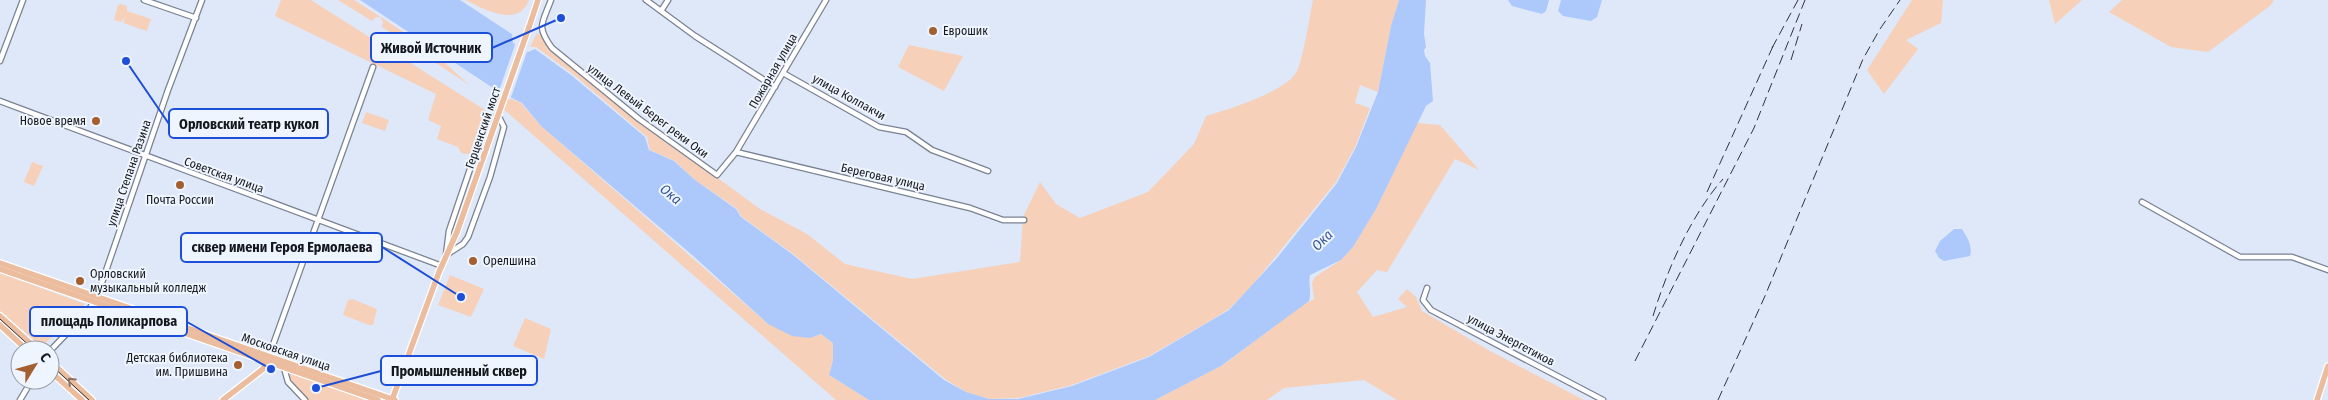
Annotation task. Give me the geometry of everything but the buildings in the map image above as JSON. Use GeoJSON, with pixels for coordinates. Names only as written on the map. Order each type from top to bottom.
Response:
{"type":"FeatureCollection","features":[{"type":"Feature","properties":{"kind":"main road","name":"Герценский мост"},"geometry":{"type":"LineString","coordinates":[[393,400],[446,255],[456,234],[538,0]]}},
{"type":"Feature","properties":{"kind":"main road","name":"Московская улица"},"geometry":{"type":"LineString","coordinates":[[0,263],[95,299],[393,400]]}},
{"type":"Feature","properties":{"kind":"main road","name":"Московская улица"},"geometry":{"type":"LineString","coordinates":[[0,270],[95,299]]}},
{"type":"Feature","properties":{"kind":"main road"},"geometry":{"type":"LineString","coordinates":[[0,316],[27,340]]}},
{"type":"Feature","properties":{"kind":"main road"},"geometry":{"type":"LineString","coordinates":[[0,326],[16,340]]}},
{"type":"Feature","properties":{"kind":"main road","name":"Московская улица"},"geometry":{"type":"LineString","coordinates":[[268,359],[284,368],[378,400]]}},
{"type":"Feature","properties":{"kind":"main road"},"geometry":{"type":"LineString","coordinates":[[223,400],[263,369],[268,359]]}},
{"type":"Feature","properties":{"kind":"main road"},"geometry":{"type":"LineString","coordinates":[[2317,400],[2327,374],[2328,366]]}},
{"type":"Feature","properties":{"kind":"main road"},"geometry":{"type":"LineString","coordinates":[[60,370],[92,400]]}},
{"type":"Feature","properties":{"kind":"main road"},"geometry":{"type":"LineString","coordinates":[[60,380],[82,400]]}},
{"type":"Feature","properties":{"kind":"street"},"geometry":{"type":"LineString","coordinates":[[0,61],[23,0]]}},
{"type":"Feature","properties":{"kind":"street"},"geometry":{"type":"LineString","coordinates":[[144,0],[196,18]]}},
{"type":"Feature","properties":{"kind":"street","name":"улица Степана Разина"},"geometry":{"type":"LineString","coordinates":[[95,299],[202,0]]}},
{"type":"Feature","properties":{"kind":"street","name":"улица Левый Берег реки Оки"},"geometry":{"type":"LineString","coordinates":[[551,0],[541,30],[552,48],[639,119],[717,175],[736,152]]}},
{"type":"Feature","properties":{"kind":"street"},"geometry":{"type":"LineString","coordinates":[[646,0],[695,36],[775,87]]}},
{"type":"Feature","properties":{"kind":"street"},"geometry":{"type":"LineString","coordinates":[[661,11],[668,0]]}},
{"type":"Feature","properties":{"kind":"street","name":"Пожарная улица"},"geometry":{"type":"LineString","coordinates":[[736,152],[826,0]]}},
{"type":"Feature","properties":{"kind":"street"},"geometry":{"type":"LineString","coordinates":[[268,359],[373,67]]}},
{"type":"Feature","properties":{"kind":"street","name":"улица Колпакчи"},"geometry":{"type":"LineString","coordinates":[[784,73],[879,127],[906,132],[932,150],[988,171]]}},
{"type":"Feature","properties":{"kind":"street","name":"Советская улица"},"geometry":{"type":"LineString","coordinates":[[0,101],[442,266]]}},
{"type":"Feature","properties":{"kind":"street"},"geometry":{"type":"LineString","coordinates":[[491,117],[497,118],[503,124],[502,137],[490,177],[467,238],[458,248],[446,255],[446,244],[454,215],[486,122],[491,117]]}},
{"type":"Feature","properties":{"kind":"street","name":"Береговая улица"},"geometry":{"type":"LineString","coordinates":[[736,152],[970,208],[1003,220],[1024,220]]}},
{"type":"Feature","properties":{"kind":"street"},"geometry":{"type":"LineString","coordinates":[[2142,202],[2240,257],[2292,257],[2328,270]]}},
{"type":"Feature","properties":{"kind":"street"},"geometry":{"type":"LineString","coordinates":[[456,234],[460,240],[467,238]]}},
{"type":"Feature","properties":{"kind":"street","name":"улица Энергетиков"},"geometry":{"type":"LineString","coordinates":[[1427,288],[1423,300],[1431,310],[1604,400]]}},
{"type":"Feature","properties":{"kind":"street"},"geometry":{"type":"LineString","coordinates":[[60,340],[95,299]]}},
{"type":"Feature","properties":{"kind":"street"},"geometry":{"type":"LineString","coordinates":[[284,368],[286,379],[304,400]]}},
{"type":"Feature","properties":{"kind":"shaded area"},"geometry":{"type":"Polygon","coordinates":[[[281,0],[311,0],[488,112],[472,155],[461,153],[458,147],[437,139],[441,126],[428,120],[436,94],[275,16],[281,0]]]}},
{"type":"Feature","properties":{"kind":"shaded area"},"geometry":{"type":"Polygon","coordinates":[[[338,0],[354,0],[381,17],[433,52],[469,85],[382,27],[383,22],[380,17],[376,17],[372,21],[338,0]]]}},
{"type":"Feature","properties":{"kind":"shaded area"},"geometry":{"type":"Polygon","coordinates":[[[466,0],[529,0],[518,13],[510,15],[492,12],[466,0]]]}},
{"type":"Feature","properties":{"kind":"shaded area"},"geometry":{"type":"Polygon","coordinates":[[[1313,0],[1399,0],[1391,26],[1378,92],[1360,85],[1355,103],[1370,108],[1355,147],[1336,182],[1250,288],[1229,309],[1149,356],[1072,385],[1019,398],[989,399],[966,392],[945,379],[792,253],[742,217],[736,208],[695,180],[675,161],[650,150],[647,137],[574,75],[536,47],[530,47],[537,33],[639,120],[760,209],[807,234],[845,264],[912,279],[1020,262],[1023,217],[1040,182],[1056,204],[1080,218],[1148,192],[1194,144],[1206,116],[1256,99],[1282,86],[1291,78],[1297,71],[1302,56],[1313,0]]]}},
{"type":"Feature","properties":{"kind":"shaded area"},"geometry":{"type":"Polygon","coordinates":[[[1912,0],[1943,0],[1941,23],[1906,40],[1918,49],[1884,94],[1867,70],[1912,0]]]}},
{"type":"Feature","properties":{"kind":"shaded area"},"geometry":{"type":"Polygon","coordinates":[[[2049,0],[2082,0],[2055,24],[2049,0]]]}},
{"type":"Feature","properties":{"kind":"shaded area"},"geometry":{"type":"Polygon","coordinates":[[[2122,0],[2274,0],[2271,5],[2208,52],[2171,47],[2109,12],[2122,0]]]}},
{"type":"Feature","properties":{"kind":"shaded area"},"geometry":{"type":"Polygon","coordinates":[[[118,5],[127,6],[127,11],[151,19],[147,31],[123,23],[125,17],[121,22],[114,20],[118,5]]]}},
{"type":"Feature","properties":{"kind":"shaded area"},"geometry":{"type":"Polygon","coordinates":[[[909,45],[963,56],[944,91],[898,67],[909,45]]]}},
{"type":"Feature","properties":{"kind":"shaded area"},"geometry":{"type":"Polygon","coordinates":[[[494,92],[521,103],[541,126],[768,324],[810,338],[821,334],[833,343],[833,360],[829,375],[869,400],[836,400],[492,101],[494,92]]]}},
{"type":"Feature","properties":{"kind":"shaded area"},"geometry":{"type":"Polygon","coordinates":[[[366,112],[389,120],[385,131],[362,123],[366,112]]]}},
{"type":"Feature","properties":{"kind":"shaded area"},"geometry":{"type":"Polygon","coordinates":[[[1417,123],[1440,125],[1479,170],[1455,159],[1387,272],[1377,270],[1357,292],[1373,317],[1407,307],[1398,299],[1407,289],[1416,297],[1422,311],[1490,351],[1584,400],[1397,400],[1364,380],[1284,388],[1267,400],[1155,400],[1223,365],[1304,304],[1314,299],[1312,283],[1315,277],[1341,260],[1353,247],[1376,209],[1417,123]]]}},
{"type":"Feature","properties":{"kind":"shaded area"},"geometry":{"type":"Polygon","coordinates":[[[32,162],[43,166],[34,186],[24,182],[32,162]]]}},
{"type":"Feature","properties":{"kind":"shaded area"},"geometry":{"type":"Polygon","coordinates":[[[0,273],[85,304],[49,340],[34,340],[0,311],[0,273]]]}},
{"type":"Feature","properties":{"kind":"shaded area"},"geometry":{"type":"Polygon","coordinates":[[[450,275],[484,289],[471,317],[438,305],[450,275]]]}},
{"type":"Feature","properties":{"kind":"shaded area"},"geometry":{"type":"Polygon","coordinates":[[[352,299],[377,309],[373,325],[343,315],[348,300],[352,299]]]}},
{"type":"Feature","properties":{"kind":"shaded area"},"geometry":{"type":"Polygon","coordinates":[[[525,318],[551,329],[544,359],[513,346],[525,318]]]}},
{"type":"Feature","properties":{"kind":"shaded area"},"geometry":{"type":"Polygon","coordinates":[[[290,373],[362,398],[363,400],[309,400],[289,378],[290,373]]]}},
{"type":"Feature","properties":{"kind":"water","name":"Ока"},"geometry":{"type":"Polygon","coordinates":[[[360,0],[460,0],[512,34],[513,43],[528,52],[535,49],[571,75],[645,137],[649,150],[674,161],[695,180],[736,209],[741,217],[792,254],[944,380],[966,392],[989,399],[1018,399],[1072,386],[1149,357],[1229,310],[1277,258],[1337,183],[1356,147],[1378,92],[1391,26],[1399,0],[1426,0],[1424,34],[1426,47],[1424,50],[1425,56],[1430,63],[1433,101],[1426,106],[1376,209],[1353,247],[1341,260],[1310,275],[1309,301],[1221,366],[1155,400],[869,400],[829,375],[833,360],[833,343],[821,334],[810,338],[792,336],[768,324],[691,254],[541,126],[522,103],[496,90],[360,0]]]}},
{"type":"Feature","properties":{"kind":"water"},"geometry":{"type":"Polygon","coordinates":[[[1508,0],[1549,0],[1546,11],[1542,14],[1512,6],[1508,0]]]}},
{"type":"Feature","properties":{"kind":"water"},"geometry":{"type":"Polygon","coordinates":[[[1561,0],[1602,0],[1597,17],[1591,21],[1563,16],[1558,11],[1561,0]]]}},
{"type":"Feature","properties":{"kind":"water"},"geometry":{"type":"Polygon","coordinates":[[[1954,229],[1962,229],[1966,235],[1970,245],[1970,256],[1944,261],[1939,258],[1935,251],[1940,241],[1954,229]]]}},
{"type":"Feature","properties":{"kind":"pier"},"geometry":{"type":"Polygon","coordinates":[[[516,42],[528,49],[510,100],[498,94],[516,42]]]}},
{"type":"Feature","properties":{"kind":"tram line"},"geometry":{"type":"LineString","coordinates":[[0,319],[23,340]]}},
{"type":"Feature","properties":{"kind":"tram line"},"geometry":{"type":"LineString","coordinates":[[60,373],[89,400]]}},
{"type":"Feature","properties":{"kind":"railway"},"geometry":{"type":"LineString","coordinates":[[1772,48],[1798,0]]}},
{"type":"Feature","properties":{"kind":"railway"},"geometry":{"type":"LineString","coordinates":[[1635,361],[1754,128],[1805,0]]}},
{"type":"Feature","properties":{"kind":"railway"},"geometry":{"type":"LineString","coordinates":[[1718,400],[1765,296],[1863,59],[1880,29],[1900,0]]}},
{"type":"Feature","properties":{"kind":"railway"},"geometry":{"type":"LineString","coordinates":[[1791,60],[1802,24]]}},
{"type":"Feature","properties":{"kind":"railway"},"geometry":{"type":"LineString","coordinates":[[1707,192],[1774,44]]}},
{"type":"Feature","properties":{"kind":"railway"},"geometry":{"type":"LineString","coordinates":[[1653,316],[1665,280],[1690,226],[1711,193],[1723,179]]}},
{"type":"Feature","properties":{"kind":"place","name":"Живой Источник"},"geometry":{"type":"Point","coordinates":[561,18]}},
{"type":"Feature","properties":{"kind":"place","name":"Еврошик"},"geometry":{"type":"Point","coordinates":[933,31]}},
{"type":"Feature","properties":{"kind":"place","name":"Орловский театр кукол"},"geometry":{"type":"Point","coordinates":[126,61]}},
{"type":"Feature","properties":{"kind":"place","name":"Новое время"},"geometry":{"type":"Point","coordinates":[96,121]}},
{"type":"Feature","properties":{"kind":"place","name":"Почта России"},"geometry":{"type":"Point","coordinates":[180,185]}},
{"type":"Feature","properties":{"kind":"place","name":"Орелшина"},"geometry":{"type":"Point","coordinates":[473,261]}},
{"type":"Feature","properties":{"kind":"place","name":"Орловский музыкальный колледж"},"geometry":{"type":"Point","coordinates":[80,281]}},
{"type":"Feature","properties":{"kind":"place","name":"сквер имени Героя Ермолаева"},"geometry":{"type":"Point","coordinates":[461,297]}},
{"type":"Feature","properties":{"kind":"place","name":"Детская библиотека им. Пришвина"},"geometry":{"type":"Point","coordinates":[238,365]}},
{"type":"Feature","properties":{"kind":"place","name":"площадь Поликарпова"},"geometry":{"type":"Point","coordinates":[271,369]}},
{"type":"Feature","properties":{"kind":"place","name":"Промышленный сквер"},"geometry":{"type":"Point","coordinates":[316,388]}}]}
